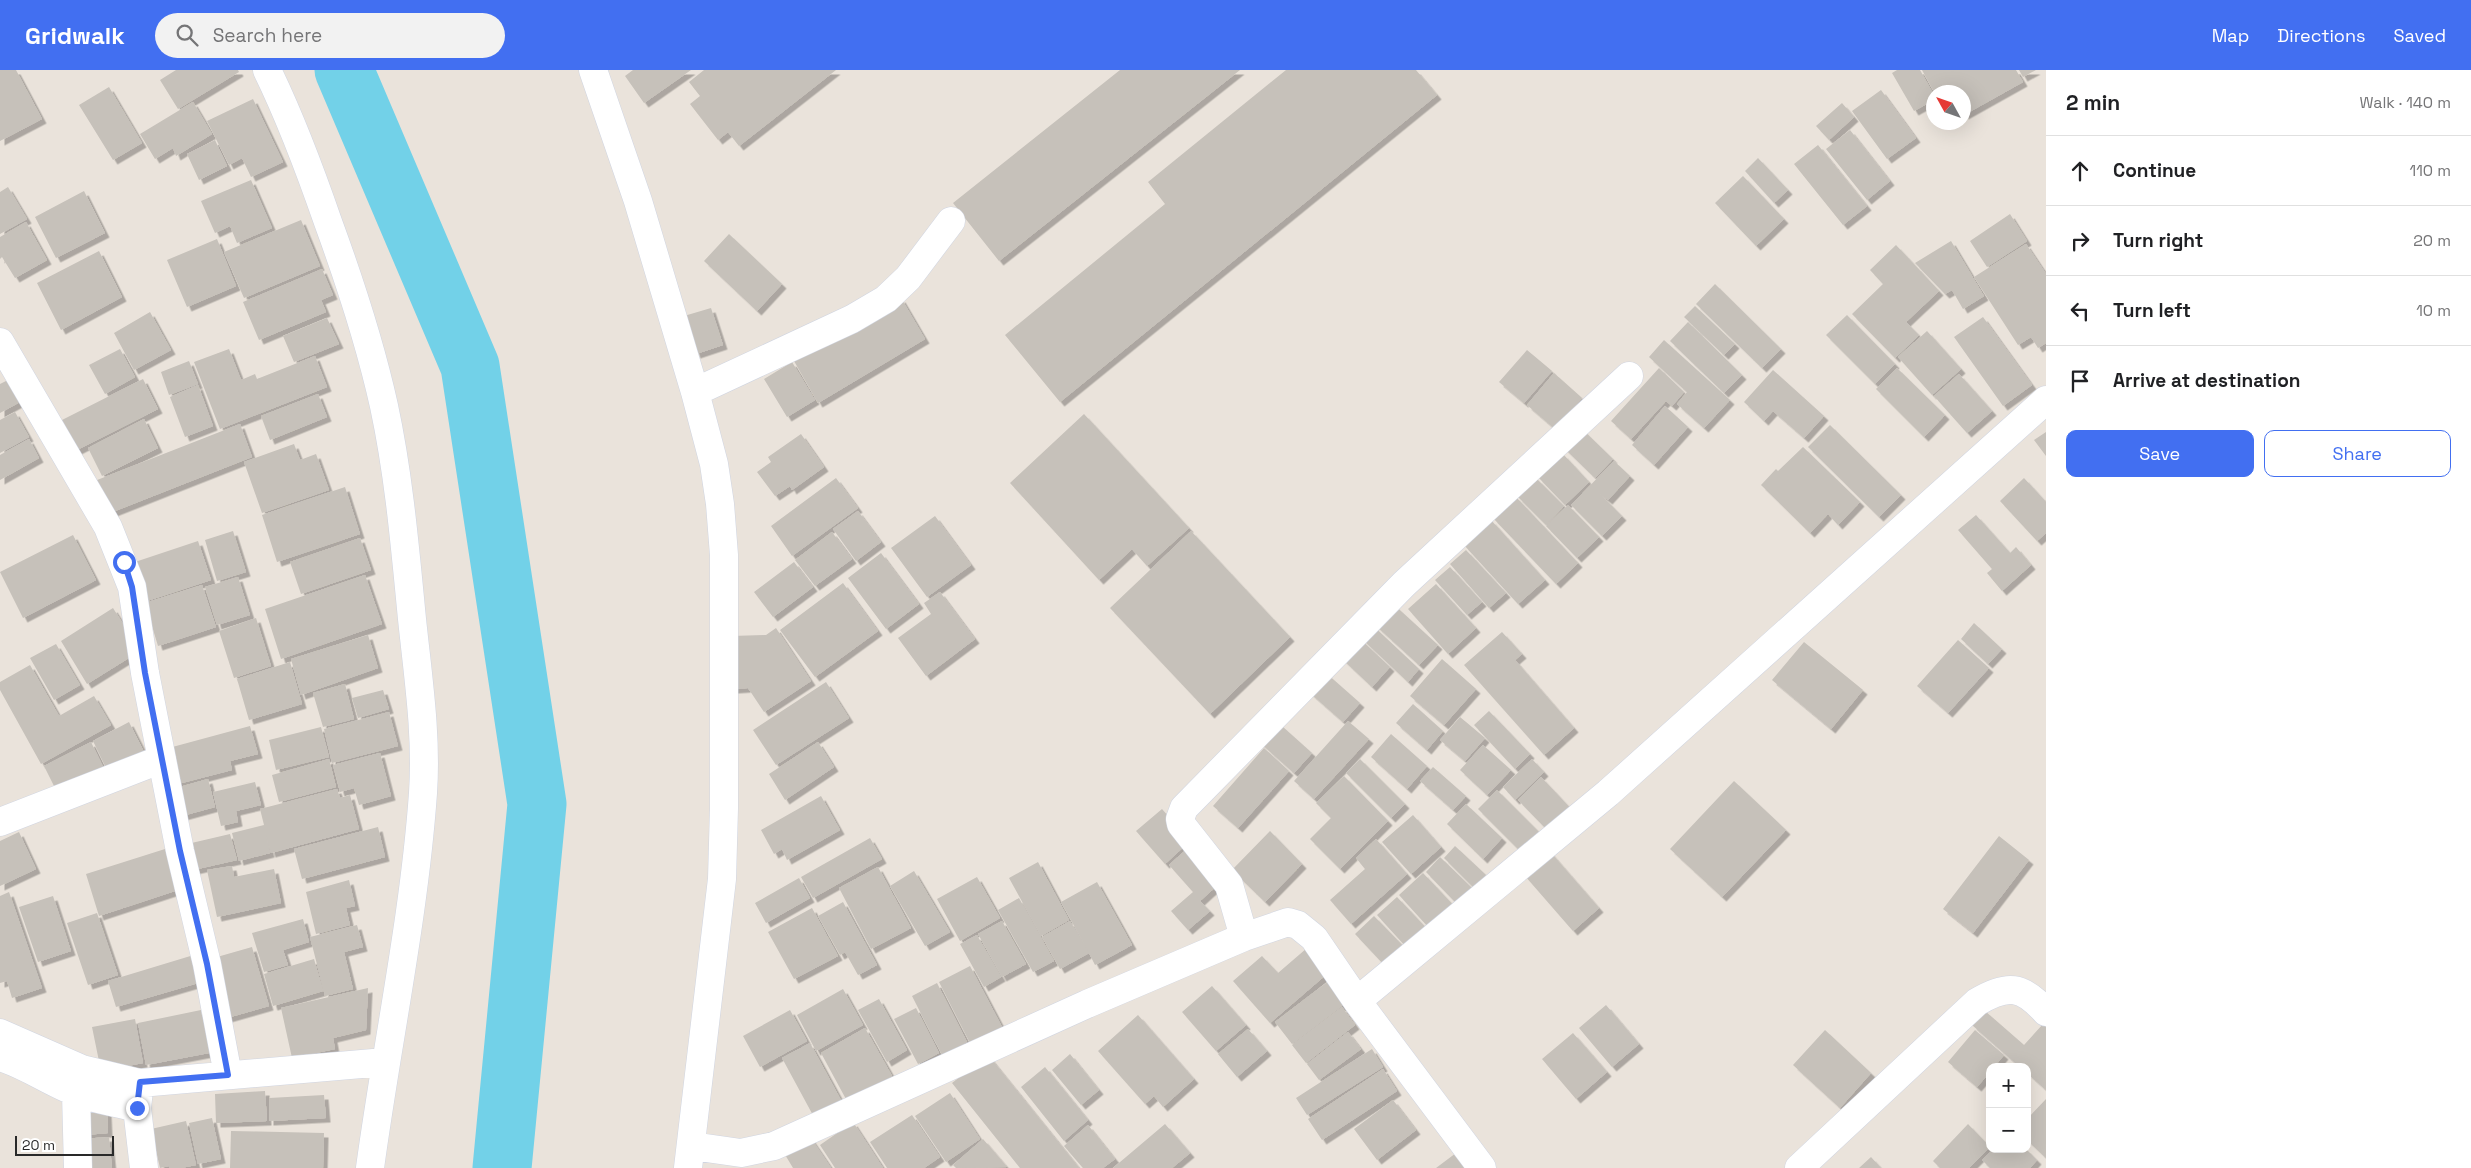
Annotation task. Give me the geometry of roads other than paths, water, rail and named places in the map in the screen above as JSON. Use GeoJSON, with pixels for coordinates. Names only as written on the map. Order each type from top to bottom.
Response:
{"type":"FeatureCollection","features":[{"type":"Feature","properties":{"kind":"street"},"geometry":{"type":"LineString","coordinates":[[267,70],[304,156],[349,283],[384,407],[401,504],[424,752],[423,794],[409,916],[370,1168]]}},
{"type":"Feature","properties":{"kind":"street"},"geometry":{"type":"LineString","coordinates":[[593,70],[638,201],[695,392],[714,464],[720,504],[724,555],[724,808],[717,926],[690,1157],[741,1153],[774,1146],[1087,1004],[1244,937],[1288,922],[1298,925],[1314,938],[1357,1001],[1482,1168]]}},
{"type":"Feature","properties":{"kind":"street"},"geometry":{"type":"LineString","coordinates":[[695,392],[852,320],[886,299],[908,278],[951,221]]}},
{"type":"Feature","properties":{"kind":"street"},"geometry":{"type":"LineString","coordinates":[[0,342],[108,527],[124,562],[132,587],[180,851],[207,964],[228,1075]]}},
{"type":"Feature","properties":{"kind":"street"},"geometry":{"type":"LineString","coordinates":[[1244,937],[1229,885],[1181,824],[1180,819],[1184,808],[1404,584],[1629,376]]}},
{"type":"Feature","properties":{"kind":"street"},"geometry":{"type":"LineString","coordinates":[[1357,1001],[1608,793],[2046,400]]}},
{"type":"Feature","properties":{"kind":"street"},"geometry":{"type":"LineString","coordinates":[[0,822],[162,759]]}},
{"type":"Feature","properties":{"kind":"street"},"geometry":{"type":"LineString","coordinates":[[1799,1168],[1977,1002],[2002,989],[2014,989],[2036,1000],[2046,1012]]}},
{"type":"Feature","properties":{"kind":"street"},"geometry":{"type":"LineString","coordinates":[[0,1033],[78,1081]]}},
{"type":"Feature","properties":{"kind":"street"},"geometry":{"type":"LineString","coordinates":[[0,1057],[22,1065],[42,1078],[78,1081],[138,1094],[228,1075],[385,1062]]}},
{"type":"Feature","properties":{"kind":"street"},"geometry":{"type":"LineString","coordinates":[[78,1081],[78,1168]]}},
{"type":"Feature","properties":{"kind":"street"},"geometry":{"type":"LineString","coordinates":[[138,1094],[144,1168]]}},
{"type":"Feature","properties":{"kind":"waterway"},"geometry":{"type":"LineString","coordinates":[[344,70],[470,366],[537,804],[502,1168]]}}]}
